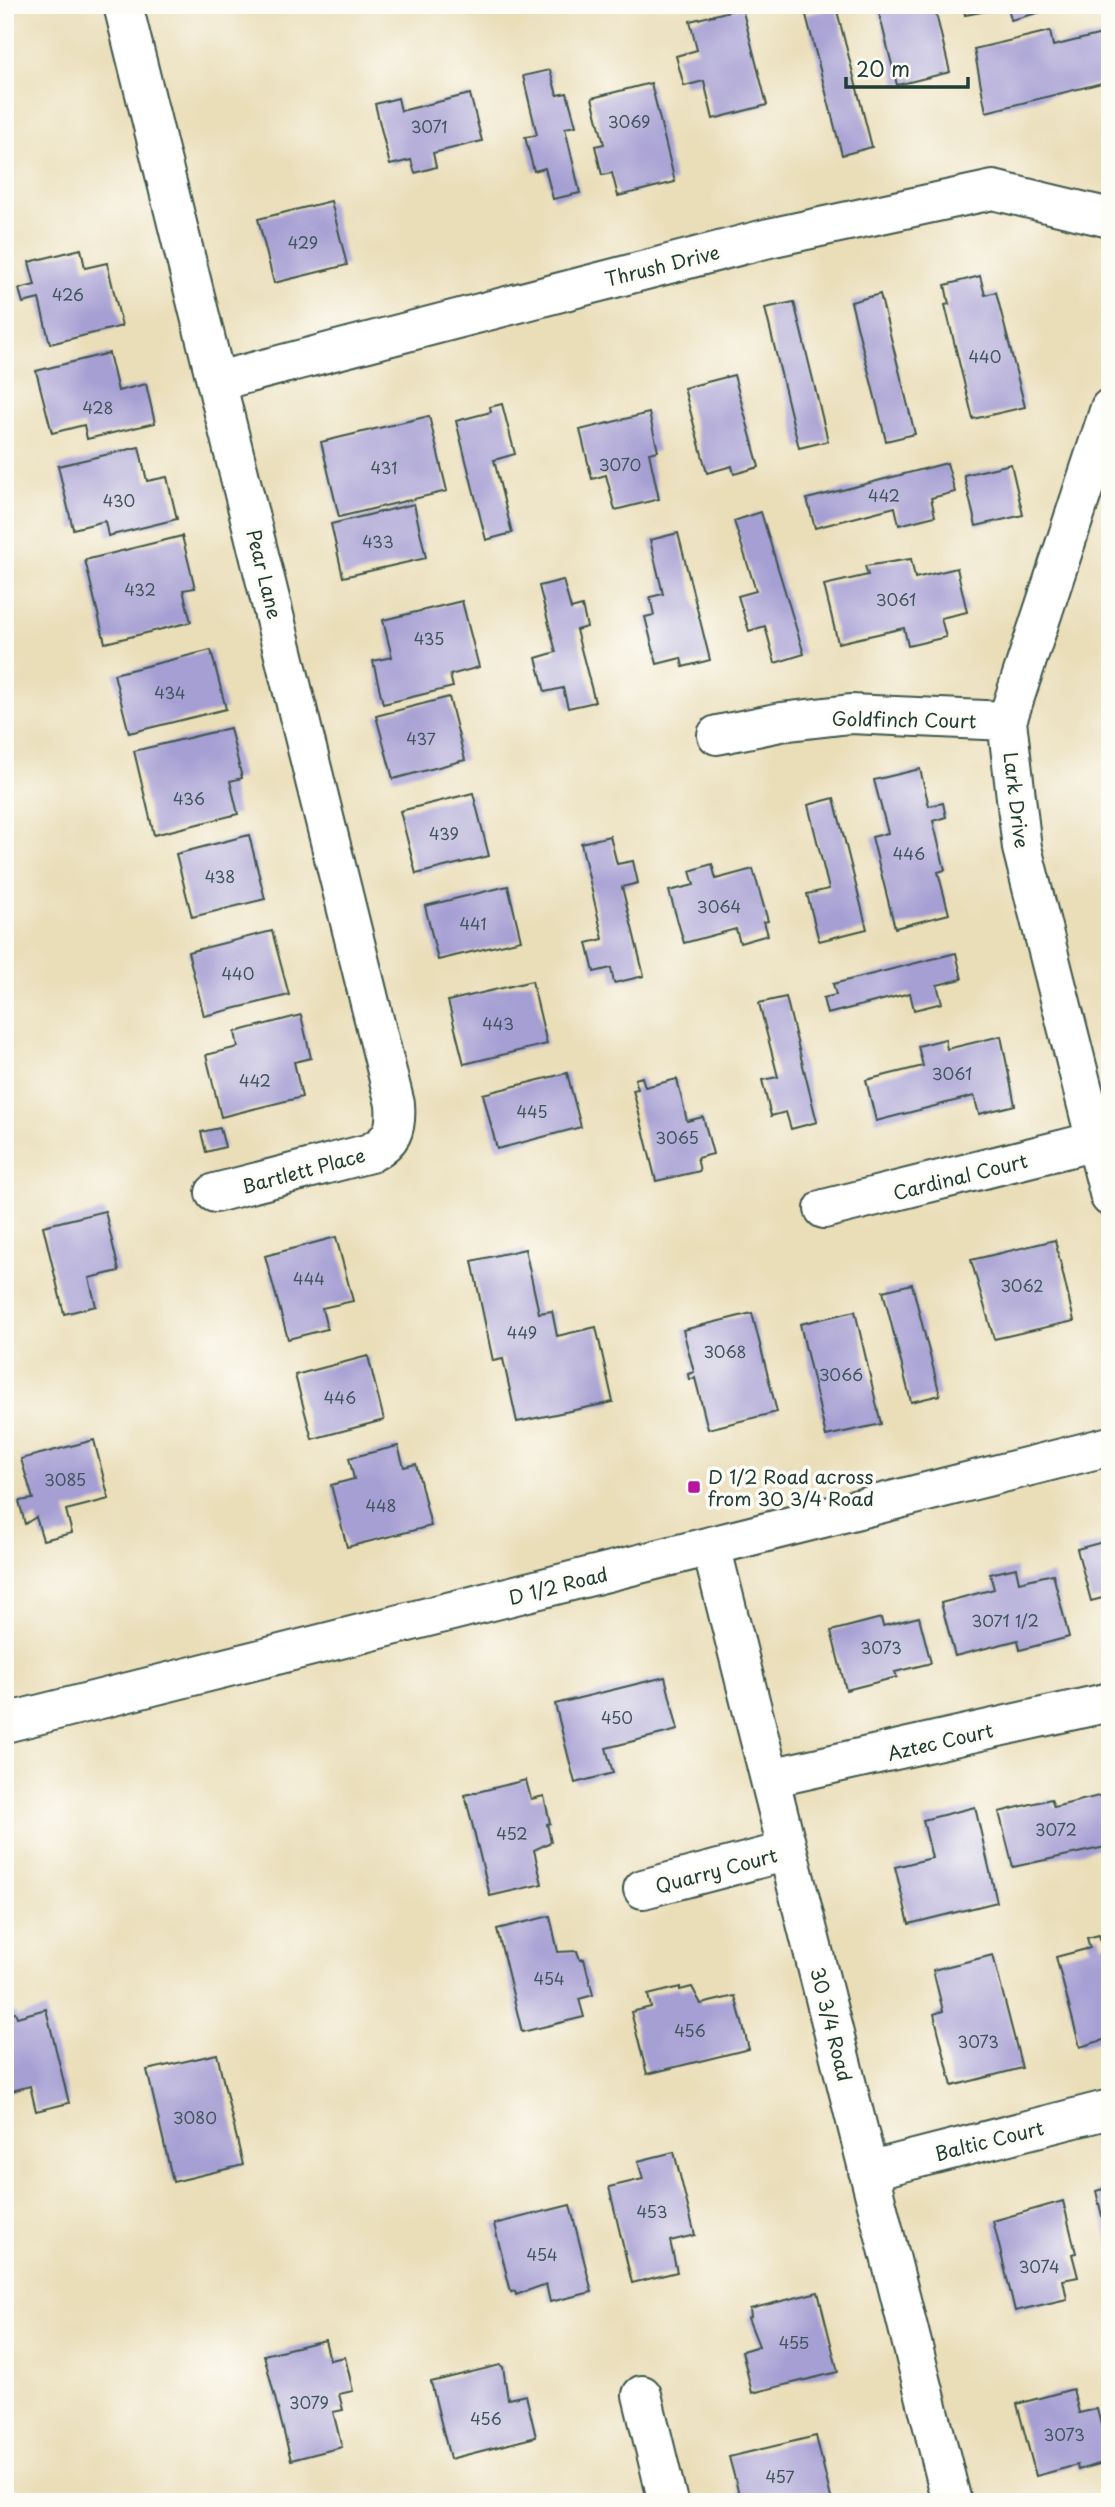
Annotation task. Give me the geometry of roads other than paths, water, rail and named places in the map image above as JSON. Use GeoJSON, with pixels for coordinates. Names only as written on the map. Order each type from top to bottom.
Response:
{"type":"FeatureCollection","features":[{"type":"Feature","properties":{"kind":"street","name":"Pear Lane"},"geometry":{"type":"LineString","coordinates":[[123,5],[395,1104],[397,1125],[388,1143]]}},
{"type":"Feature","properties":{"kind":"street","name":"Thrush Drive"},"geometry":{"type":"LineString","coordinates":[[218,382],[769,238],[993,190],[1110,218]]}},
{"type":"Feature","properties":{"kind":"street","name":"Lark Drive"},"geometry":{"type":"LineString","coordinates":[[1110,408],[1007,721],[1022,848],[1110,1197]]}},
{"type":"Feature","properties":{"kind":"street","name":"Goldfinch Court"},"geometry":{"type":"LineString","coordinates":[[717,735],[781,722],[849,714],[1007,721]]}},
{"type":"Feature","properties":{"kind":"street","name":"Cardinal Court"},"geometry":{"type":"LineString","coordinates":[[824,1209],[1096,1141]]}},
{"type":"Feature","properties":{"kind":"street","name":"Bartlett Place"},"geometry":{"type":"LineString","coordinates":[[215,1193],[348,1160],[388,1143]]}},
{"type":"Feature","properties":{"kind":"street","name":"D 1/2 Road"},"geometry":{"type":"LineString","coordinates":[[5,1723],[1110,1446]]}},
{"type":"Feature","properties":{"kind":"street","name":"30 3/4 Road"},"geometry":{"type":"LineString","coordinates":[[711,1546],[952,2502]]}},
{"type":"Feature","properties":{"kind":"street","name":"Aztec Court"},"geometry":{"type":"LineString","coordinates":[[769,1778],[1110,1702]]}},
{"type":"Feature","properties":{"kind":"street","name":"Quarry Court"},"geometry":{"type":"LineString","coordinates":[[643,1889],[788,1851]]}},
{"type":"Feature","properties":{"kind":"street","name":"Baltic Court"},"geometry":{"type":"LineString","coordinates":[[868,2171],[1110,2109]]}},
{"type":"Feature","properties":{"kind":"street"},"geometry":{"type":"LineString","coordinates":[[642,2395],[668,2502]]}},
{"type":"Feature","properties":{"kind":"place","name":"D 1/2 Road across from 30 3/4 Road"},"geometry":{"type":"Point","coordinates":[694,1487]}}]}
